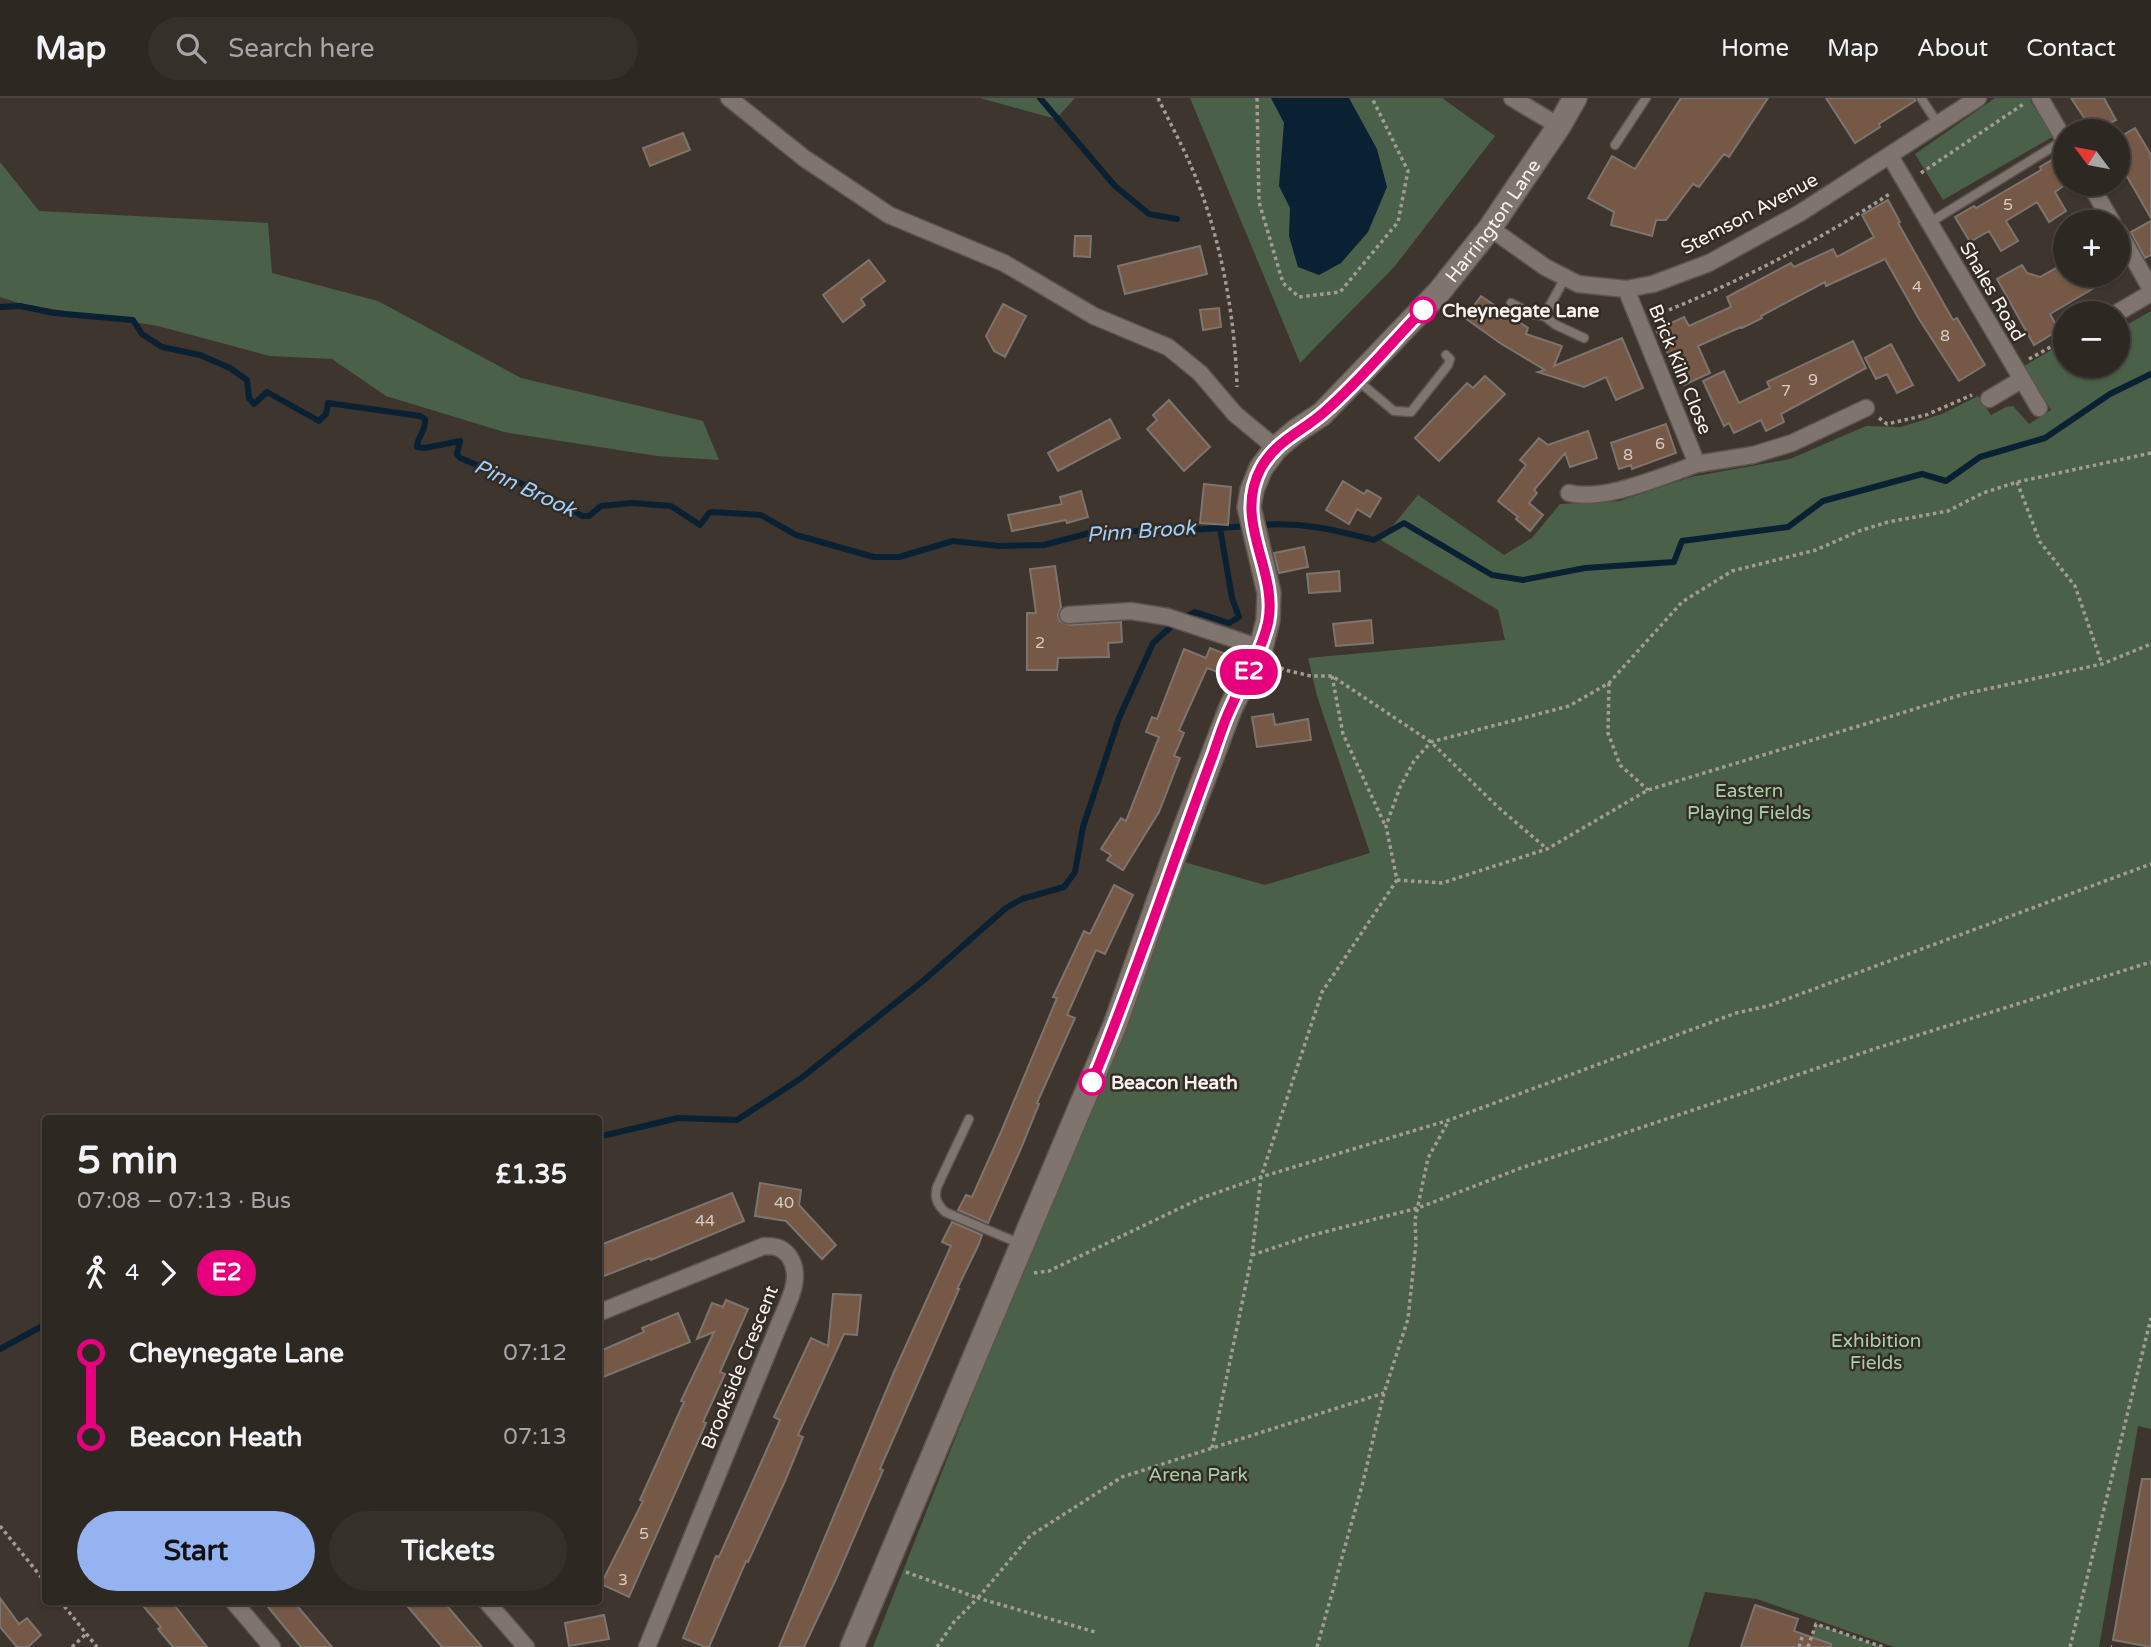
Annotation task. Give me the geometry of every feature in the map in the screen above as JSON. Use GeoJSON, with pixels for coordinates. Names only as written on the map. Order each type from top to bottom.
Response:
{"type":"FeatureCollection","features":[{"type":"Feature","properties":{"kind":"street"},"geometry":{"type":"LineString","coordinates":[[729,98],[804,158],[889,215],[1004,263],[1094,316],[1168,348],[1200,373],[1235,414],[1276,448],[1261,468],[1252,490],[1249,507],[1269,593],[1268,620],[1259,652],[1231,707],[1115,1025],[852,1647]]}},
{"type":"Feature","properties":{"kind":"street"},"geometry":{"type":"LineString","coordinates":[[1512,98],[1559,126]]}},
{"type":"Feature","properties":{"kind":"street","name":"Harrington Lane"},"geometry":{"type":"LineString","coordinates":[[1276,448],[1322,414],[1440,292],[1490,228],[1575,98]]}},
{"type":"Feature","properties":{"kind":"street","name":"Stemson Avenue"},"geometry":{"type":"LineString","coordinates":[[1490,228],[1545,267],[1578,284],[1626,289],[1653,285],[1709,262],[1800,213],[1978,98]]}},
{"type":"Feature","properties":{"kind":"street"},"geometry":{"type":"LineString","coordinates":[[2039,98],[2053,121]]}},
{"type":"Feature","properties":{"kind":"street","name":"Shales Road"},"geometry":{"type":"LineString","coordinates":[[1890,156],[2039,408]]}},
{"type":"Feature","properties":{"kind":"street"},"geometry":{"type":"LineString","coordinates":[[2130,253],[2151,291],[2130,305]]}},
{"type":"Feature","properties":{"kind":"street","name":"Brick Kiln Close"},"geometry":{"type":"LineString","coordinates":[[1626,289],[1697,464]]}},
{"type":"Feature","properties":{"kind":"street"},"geometry":{"type":"LineString","coordinates":[[1985,395],[2018,374]]}},
{"type":"Feature","properties":{"kind":"street","name":"Brick Kiln Close"},"geometry":{"type":"LineString","coordinates":[[1569,493],[1580,496],[1605,494],[1697,464],[1753,455],[1791,443],[1866,408]]}},
{"type":"Feature","properties":{"kind":"street"},"geometry":{"type":"LineString","coordinates":[[1068,615],[1131,611],[1168,617],[1259,652]]}},
{"type":"Feature","properties":{"kind":"street","name":"Brookside Crescent"},"geometry":{"type":"LineString","coordinates":[[602,1311],[764,1246],[777,1246],[786,1253],[795,1267],[796,1282],[779,1327],[647,1647]]}},
{"type":"Feature","properties":{"kind":"street"},"geometry":{"type":"LineString","coordinates":[[236,1605],[272,1647]]}},
{"type":"Feature","properties":{"kind":"street"},"geometry":{"type":"LineString","coordinates":[[489,1605],[526,1647]]}},
{"type":"Feature","properties":{"kind":"lane"},"geometry":{"type":"LineString","coordinates":[[1615,145],[1646,98]]}},
{"type":"Feature","properties":{"kind":"lane"},"geometry":{"type":"LineString","coordinates":[[1922,98],[1938,124]]}},
{"type":"Feature","properties":{"kind":"lane"},"geometry":{"type":"LineString","coordinates":[[1929,223],[2053,148]]}},
{"type":"Feature","properties":{"kind":"lane"},"geometry":{"type":"LineString","coordinates":[[1544,316],[1565,278]]}},
{"type":"Feature","properties":{"kind":"lane"},"geometry":{"type":"LineString","coordinates":[[1511,303],[1532,314],[1544,316],[1556,325],[1584,338]]}},
{"type":"Feature","properties":{"kind":"lane"},"geometry":{"type":"LineString","coordinates":[[1357,380],[1394,411],[1412,412],[1448,365],[1450,359],[1446,355]]}},
{"type":"Feature","properties":{"kind":"lane"},"geometry":{"type":"LineString","coordinates":[[969,1119],[937,1187],[937,1203],[945,1212],[1022,1244]]}},
{"type":"Feature","properties":{"kind":"path"},"geometry":{"type":"LineString","coordinates":[[1158,98],[1192,167],[1226,275],[1236,361],[1235,414]]}},
{"type":"Feature","properties":{"kind":"path"},"geometry":{"type":"LineString","coordinates":[[1257,98],[1259,202],[1283,284],[1299,297],[1340,292],[1398,222],[1408,171],[1372,98]]}},
{"type":"Feature","properties":{"kind":"path"},"geometry":{"type":"LineString","coordinates":[[1639,322],[1702,295],[1830,231],[2032,98]]}},
{"type":"Feature","properties":{"kind":"path"},"geometry":{"type":"LineString","coordinates":[[2018,374],[2053,348]]}},
{"type":"Feature","properties":{"kind":"path"},"geometry":{"type":"LineString","coordinates":[[1866,408],[1887,424],[1926,415],[1985,395]]}},
{"type":"Feature","properties":{"kind":"path"},"geometry":{"type":"LineString","coordinates":[[1386,826],[1400,787],[1414,761],[1431,742],[1569,706],[1609,683],[1682,602],[1732,571],[1816,550],[1858,531],[1888,522],[1948,511],[1983,493],[2017,482],[2151,453]]}},
{"type":"Feature","properties":{"kind":"path"},"geometry":{"type":"LineString","coordinates":[[2017,482],[2040,542],[2076,586],[2102,664]]}},
{"type":"Feature","properties":{"kind":"path"},"geometry":{"type":"LineString","coordinates":[[1397,880],[1442,883],[1547,849],[1648,790],[1965,694],[2102,664],[2151,645]]}},
{"type":"Feature","properties":{"kind":"path"},"geometry":{"type":"LineString","coordinates":[[1259,652],[1285,670],[1311,677],[1332,676],[1431,742],[1499,808],[1547,849]]}},
{"type":"Feature","properties":{"kind":"path"},"geometry":{"type":"LineString","coordinates":[[1212,1448],[1252,1255],[1261,1177],[1322,992],[1397,880],[1386,826],[1343,734],[1332,676]]}},
{"type":"Feature","properties":{"kind":"path"},"geometry":{"type":"LineString","coordinates":[[1609,683],[1608,733],[1620,765],[1648,790]]}},
{"type":"Feature","properties":{"kind":"path"},"geometry":{"type":"LineString","coordinates":[[1008,1277],[1049,1270],[1199,1199],[1261,1177],[1449,1120],[1673,1035],[1736,1013],[1768,1006],[2151,864]]}},
{"type":"Feature","properties":{"kind":"path"},"geometry":{"type":"LineString","coordinates":[[1252,1255],[1309,1236],[1418,1208],[1521,1168],[1850,1057],[2151,962]]}},
{"type":"Feature","properties":{"kind":"path"},"geometry":{"type":"LineString","coordinates":[[1317,1647],[1363,1482],[1384,1393],[1408,1319],[1416,1243],[1415,1220],[1428,1158],[1449,1120]]}},
{"type":"Feature","properties":{"kind":"path"},"geometry":{"type":"LineString","coordinates":[[2070,1647],[2151,1318]]}},
{"type":"Feature","properties":{"kind":"path"},"geometry":{"type":"LineString","coordinates":[[937,1647],[954,1622],[1030,1536],[1122,1477],[1384,1393]]}},
{"type":"Feature","properties":{"kind":"path"},"geometry":{"type":"LineString","coordinates":[[0,1527],[42,1578]]}},
{"type":"Feature","properties":{"kind":"path"},"geometry":{"type":"LineString","coordinates":[[888,1565],[978,1598],[1095,1632]]}},
{"type":"Feature","properties":{"kind":"path"},"geometry":{"type":"LineString","coordinates":[[63,1605],[97,1647]]}},
{"type":"Feature","properties":{"kind":"path"},"geometry":{"type":"LineString","coordinates":[[1808,1647],[1816,1624],[1884,1647]]}},
{"type":"Feature","properties":{"kind":"path"},"geometry":{"type":"LineString","coordinates":[[72,1647],[86,1634]]}},
{"type":"Feature","properties":{"kind":"path"},"geometry":{"type":"LineString","coordinates":[[1799,1647],[1803,1634]]}},
{"type":"Feature","properties":{"kind":"green space"},"geometry":{"type":"Polygon","coordinates":[[[980,98],[1075,98],[1056,119],[980,98]]]}},
{"type":"Feature","properties":{"kind":"green space"},"geometry":{"type":"Polygon","coordinates":[[[1190,98],[1442,98],[1495,136],[1395,266],[1300,363],[1190,98]]]}},
{"type":"Feature","properties":{"kind":"green space"},"geometry":{"type":"Polygon","coordinates":[[[1995,98],[2034,98],[2030,101],[2053,135],[1943,200],[1915,154],[1995,98]]]}},
{"type":"Feature","properties":{"kind":"green space"},"geometry":{"type":"Polygon","coordinates":[[[0,162],[39,211],[268,223],[272,273],[378,301],[521,378],[703,421],[719,460],[657,456],[504,432],[386,396],[332,359],[270,356],[158,326],[22,304],[0,297],[0,162]]]}},
{"type":"Feature","properties":{"kind":"green space"},"geometry":{"type":"Polygon","coordinates":[[[2151,311],[2151,1429],[2138,1426],[2099,1647],[1894,1647],[1757,1599],[1705,1592],[1688,1647],[873,1647],[990,1350],[1118,1044],[1184,862],[1265,885],[1370,853],[1317,696],[1308,658],[1505,640],[1498,610],[1381,540],[1418,495],[1504,555],[1532,538],[1560,504],[1619,501],[1691,477],[1790,459],[1866,426],[1901,427],[1942,414],[1978,396],[1991,415],[2013,406],[2029,424],[2051,410],[2024,366],[2053,349],[2053,378],[2130,378],[2130,323],[2151,311]]]}},
{"type":"Feature","properties":{"kind":"green space"},"geometry":{"type":"Polygon","coordinates":[[[1816,1624],[1883,1647],[1808,1647],[1816,1624]]]}},
{"type":"Feature","properties":{"kind":"water"},"geometry":{"type":"Polygon","coordinates":[[[1271,98],[1349,98],[1377,149],[1387,187],[1368,232],[1341,263],[1319,275],[1298,267],[1289,236],[1290,208],[1279,186],[1284,123],[1271,98]]]}},
{"type":"Feature","properties":{"kind":"building"},"geometry":{"type":"Polygon","coordinates":[[[1681,98],[1768,98],[1729,157],[1724,154],[1699,187],[1693,184],[1666,220],[1656,220],[1652,236],[1611,225],[1614,212],[1588,198],[1612,156],[1635,169],[1681,98]]]}},
{"type":"Feature","properties":{"kind":"building"},"geometry":{"type":"Polygon","coordinates":[[[1826,98],[1915,98],[1915,101],[1855,143],[1826,98]]]}},
{"type":"Feature","properties":{"kind":"building"},"geometry":{"type":"Polygon","coordinates":[[[2071,98],[2104,98],[2115,119],[2085,119],[2071,98]]]}},
{"type":"Feature","properties":{"kind":"building"},"geometry":{"type":"Polygon","coordinates":[[[2135,128],[2151,155],[2151,218],[2130,182],[2130,131],[2135,128]]]}},
{"type":"Feature","properties":{"kind":"building"},"geometry":{"type":"Polygon","coordinates":[[[683,133],[690,150],[650,166],[643,148],[683,133]]]}},
{"type":"Feature","properties":{"kind":"building"},"geometry":{"type":"Polygon","coordinates":[[[2053,159],[2053,196],[2057,196],[2065,210],[2053,210],[2053,219],[2049,222],[2037,202],[2006,221],[2018,241],[2001,251],[1989,231],[1970,242],[1955,217],[1974,206],[1976,208],[2041,170],[2040,167],[2053,159]]]}},
{"type":"Feature","properties":{"kind":"building"},"geometry":{"type":"Polygon","coordinates":[[[1888,200],[1900,222],[1898,223],[1953,320],[1957,318],[1985,365],[1959,381],[1885,259],[1826,286],[1825,282],[1761,316],[1762,318],[1698,346],[1710,373],[1684,385],[1656,330],[1684,317],[1689,326],[1731,307],[1727,297],[1791,263],[1794,267],[1833,249],[1837,257],[1874,237],[1862,215],[1888,200]]]}},
{"type":"Feature","properties":{"kind":"building"},"geometry":{"type":"Polygon","coordinates":[[[2151,221],[2151,255],[2145,258],[2131,232],[2151,221]]]}},
{"type":"Feature","properties":{"kind":"building"},"geometry":{"type":"Polygon","coordinates":[[[1075,236],[1091,236],[1090,257],[1074,256],[1075,236]]]}},
{"type":"Feature","properties":{"kind":"building"},"geometry":{"type":"Polygon","coordinates":[[[1200,246],[1207,274],[1125,294],[1118,266],[1200,246]]]}},
{"type":"Feature","properties":{"kind":"building"},"geometry":{"type":"Polygon","coordinates":[[[869,260],[885,281],[861,299],[865,305],[843,322],[823,295],[869,260]]]}},
{"type":"Feature","properties":{"kind":"building"},"geometry":{"type":"Polygon","coordinates":[[[2022,265],[2027,273],[2040,277],[2053,270],[2053,287],[2096,287],[2072,301],[2053,301],[2053,312],[2050,314],[2053,319],[2053,334],[2034,345],[1997,279],[2022,265]]]}},
{"type":"Feature","properties":{"kind":"building"},"geometry":{"type":"Polygon","coordinates":[[[1481,296],[1528,328],[1526,334],[1562,346],[1554,366],[1622,338],[1643,388],[1616,400],[1606,377],[1584,387],[1538,372],[1545,370],[1465,318],[1481,296]]]}},
{"type":"Feature","properties":{"kind":"building"},"geometry":{"type":"Polygon","coordinates":[[[1003,304],[1026,316],[1005,357],[994,351],[986,336],[1003,304]]]}},
{"type":"Feature","properties":{"kind":"building"},"geometry":{"type":"Polygon","coordinates":[[[1219,308],[1221,327],[1203,330],[1200,310],[1219,308]]]}},
{"type":"Feature","properties":{"kind":"building"},"geometry":{"type":"Polygon","coordinates":[[[1853,341],[1866,368],[1781,414],[1784,422],[1766,431],[1761,420],[1734,433],[1729,423],[1724,426],[1703,381],[1724,371],[1739,403],[1770,388],[1767,382],[1853,341]]]}},
{"type":"Feature","properties":{"kind":"building"},"geometry":{"type":"Polygon","coordinates":[[[1891,344],[1913,385],[1897,393],[1887,374],[1876,379],[1865,358],[1891,344]]]}},
{"type":"Feature","properties":{"kind":"building"},"geometry":{"type":"Polygon","coordinates":[[[1485,376],[1505,394],[1439,461],[1415,438],[1467,383],[1473,388],[1485,376]]]}},
{"type":"Feature","properties":{"kind":"building"},"geometry":{"type":"Polygon","coordinates":[[[1169,400],[1210,447],[1184,471],[1147,429],[1157,420],[1153,415],[1169,400]]]}},
{"type":"Feature","properties":{"kind":"building"},"geometry":{"type":"Polygon","coordinates":[[[1110,419],[1120,438],[1058,471],[1048,453],[1110,419]]]}},
{"type":"Feature","properties":{"kind":"building"},"geometry":{"type":"Polygon","coordinates":[[[1666,424],[1676,453],[1632,469],[1631,465],[1619,469],[1611,443],[1666,424]]]}},
{"type":"Feature","properties":{"kind":"building"},"geometry":{"type":"Polygon","coordinates":[[[1588,431],[1597,458],[1570,467],[1565,453],[1534,490],[1537,493],[1529,503],[1543,515],[1530,531],[1498,501],[1526,465],[1520,460],[1539,438],[1548,445],[1588,431]]]}},
{"type":"Feature","properties":{"kind":"building"},"geometry":{"type":"Polygon","coordinates":[[[1343,481],[1364,494],[1367,490],[1381,498],[1370,517],[1357,509],[1349,524],[1326,510],[1343,481]]]}},
{"type":"Feature","properties":{"kind":"building"},"geometry":{"type":"Polygon","coordinates":[[[1204,484],[1231,487],[1228,525],[1200,523],[1204,484]]]}},
{"type":"Feature","properties":{"kind":"building"},"geometry":{"type":"Polygon","coordinates":[[[1081,491],[1088,517],[1012,531],[1008,515],[1062,504],[1060,497],[1081,491]]]}},
{"type":"Feature","properties":{"kind":"building"},"geometry":{"type":"Polygon","coordinates":[[[1304,547],[1308,567],[1279,573],[1274,553],[1304,547]]]}},
{"type":"Feature","properties":{"kind":"building"},"geometry":{"type":"Polygon","coordinates":[[[1055,566],[1061,607],[1058,615],[1060,621],[1069,625],[1121,622],[1122,642],[1108,643],[1109,657],[1058,658],[1057,670],[1027,670],[1027,613],[1036,613],[1030,569],[1055,566]]]}},
{"type":"Feature","properties":{"kind":"building"},"geometry":{"type":"Polygon","coordinates":[[[1339,571],[1340,591],[1309,593],[1307,574],[1339,571]]]}},
{"type":"Feature","properties":{"kind":"building"},"geometry":{"type":"Polygon","coordinates":[[[1371,620],[1373,643],[1336,646],[1333,624],[1371,620]]]}},
{"type":"Feature","properties":{"kind":"building"},"geometry":{"type":"Polygon","coordinates":[[[1210,648],[1233,657],[1226,675],[1207,668],[1179,730],[1184,733],[1174,756],[1180,758],[1159,812],[1123,870],[1107,860],[1111,855],[1101,849],[1121,818],[1126,821],[1159,737],[1146,732],[1152,717],[1157,719],[1184,649],[1206,658],[1210,648]]]}},
{"type":"Feature","properties":{"kind":"building"},"geometry":{"type":"Polygon","coordinates":[[[1273,714],[1275,725],[1308,719],[1311,740],[1257,747],[1252,717],[1273,714]]]}},
{"type":"Feature","properties":{"kind":"building"},"geometry":{"type":"Polygon","coordinates":[[[1114,885],[1133,895],[1105,954],[1096,950],[1067,1015],[1075,1018],[988,1223],[958,1210],[966,1195],[972,1197],[1057,998],[1053,997],[1084,931],[1090,934],[1114,885]]]}},
{"type":"Feature","properties":{"kind":"building"},"geometry":{"type":"Polygon","coordinates":[[[760,1183],[801,1190],[799,1205],[836,1245],[822,1259],[786,1221],[755,1216],[760,1183]]]}},
{"type":"Feature","properties":{"kind":"building"},"geometry":{"type":"Polygon","coordinates":[[[732,1193],[744,1221],[651,1260],[650,1258],[604,1276],[602,1244],[732,1193]]]}},
{"type":"Feature","properties":{"kind":"building"},"geometry":{"type":"Polygon","coordinates":[[[952,1222],[982,1235],[978,1246],[880,1469],[883,1470],[836,1579],[804,1647],[779,1647],[894,1372],[951,1246],[942,1242],[952,1222]]]}},
{"type":"Feature","properties":{"kind":"building"},"geometry":{"type":"Polygon","coordinates":[[[833,1294],[861,1295],[857,1335],[844,1334],[798,1435],[803,1437],[785,1481],[748,1562],[746,1561],[709,1647],[705,1647],[683,1638],[716,1556],[719,1557],[780,1420],[774,1417],[811,1338],[828,1346],[833,1294]]]}},
{"type":"Feature","properties":{"kind":"building"},"geometry":{"type":"Polygon","coordinates":[[[726,1300],[748,1309],[720,1372],[725,1374],[703,1422],[706,1423],[629,1597],[602,1584],[602,1582],[643,1501],[640,1500],[684,1402],[681,1401],[714,1332],[697,1339],[712,1303],[723,1307],[726,1300]]]}},
{"type":"Feature","properties":{"kind":"building"},"geometry":{"type":"Polygon","coordinates":[[[678,1313],[690,1342],[602,1377],[602,1350],[644,1332],[642,1328],[678,1313]]]}},
{"type":"Feature","properties":{"kind":"building"},"geometry":{"type":"Polygon","coordinates":[[[2142,1479],[2151,1479],[2151,1647],[2113,1640],[2142,1479]]]}},
{"type":"Feature","properties":{"kind":"building"},"geometry":{"type":"Polygon","coordinates":[[[0,1598],[19,1624],[27,1618],[41,1635],[28,1647],[17,1647],[0,1627],[0,1598]]]}},
{"type":"Feature","properties":{"kind":"building"},"geometry":{"type":"Polygon","coordinates":[[[142,1605],[174,1605],[207,1647],[173,1647],[158,1629],[161,1627],[142,1605]]]}},
{"type":"Feature","properties":{"kind":"building"},"geometry":{"type":"Polygon","coordinates":[[[266,1605],[296,1605],[332,1647],[301,1647],[266,1605]]]}},
{"type":"Feature","properties":{"kind":"building"},"geometry":{"type":"Polygon","coordinates":[[[406,1605],[446,1605],[482,1647],[442,1647],[406,1605]]]}},
{"type":"Feature","properties":{"kind":"building"},"geometry":{"type":"Polygon","coordinates":[[[1755,1605],[1798,1619],[1794,1631],[1831,1644],[1831,1647],[1741,1647],[1755,1605]]]}},
{"type":"Feature","properties":{"kind":"building"},"geometry":{"type":"Polygon","coordinates":[[[604,1615],[609,1639],[569,1646],[565,1623],[604,1615]]]}},
{"type":"Feature","properties":{"kind":"waterway"},"geometry":{"type":"LineString","coordinates":[[1040,98],[1115,186],[1149,214],[1177,219]]}},
{"type":"Feature","properties":{"kind":"waterway","name":"Pinn Brook"},"geometry":{"type":"LineString","coordinates":[[0,307],[20,306],[54,313],[133,320],[142,334],[162,347],[200,355],[230,368],[247,380],[249,398],[254,404],[267,392],[319,421],[326,414],[328,403],[420,416],[425,419],[425,424],[417,447],[460,441],[457,454],[460,458],[542,492],[582,516],[589,516],[601,506],[632,503],[671,506],[700,525],[712,512],[761,515],[796,535],[874,557],[899,557],[953,541],[999,546],[1044,545],[1097,531],[1176,531],[1248,526]]}},
{"type":"Feature","properties":{"kind":"waterway","name":"Pinn Brook"},"geometry":{"type":"LineString","coordinates":[[1259,525],[1317,527],[1374,540],[1404,523],[1492,575],[1523,580],[1585,568],[1674,562],[1682,541],[1788,527],[1823,501],[1922,474],[1946,481],[1980,457],[2045,438],[2110,394],[2151,374]]}},
{"type":"Feature","properties":{"kind":"waterway"},"geometry":{"type":"LineString","coordinates":[[602,1136],[678,1118],[737,1120],[800,1079],[923,981],[1006,908],[1022,899],[1064,887],[1075,872],[1083,827],[1119,718],[1153,643],[1175,623],[1195,612],[1229,623],[1239,617],[1232,598],[1220,528]]}},
{"type":"Feature","properties":{"kind":"waterway"},"geometry":{"type":"LineString","coordinates":[[0,1349],[42,1326]]}},
{"type":"Feature","properties":{"kind":"bus line","name":"E2"},"geometry":{"type":"LineString","coordinates":[[1092,1082],[1231,707],[1261,648],[1265,634],[1269,593],[1249,507],[1252,490],[1261,468],[1276,448],[1322,414],[1357,380],[1423,310]]}},
{"type":"Feature","properties":{"kind":"place","name":"Cheynegate Lane"},"geometry":{"type":"Point","coordinates":[1423,310]}},
{"type":"Feature","properties":{"kind":"place","name":"Beacon Heath"},"geometry":{"type":"Point","coordinates":[1092,1082]}},
{"type":"Feature","properties":{"kind":"park label","name":"Eastern Playing Fields"},"geometry":{"type":"Point","coordinates":[1749,801]}},
{"type":"Feature","properties":{"kind":"park label","name":"Exhibition Fields"},"geometry":{"type":"Point","coordinates":[1876,1351]}},
{"type":"Feature","properties":{"kind":"park label","name":"Arena Park"},"geometry":{"type":"Point","coordinates":[1198,1474]}}]}
